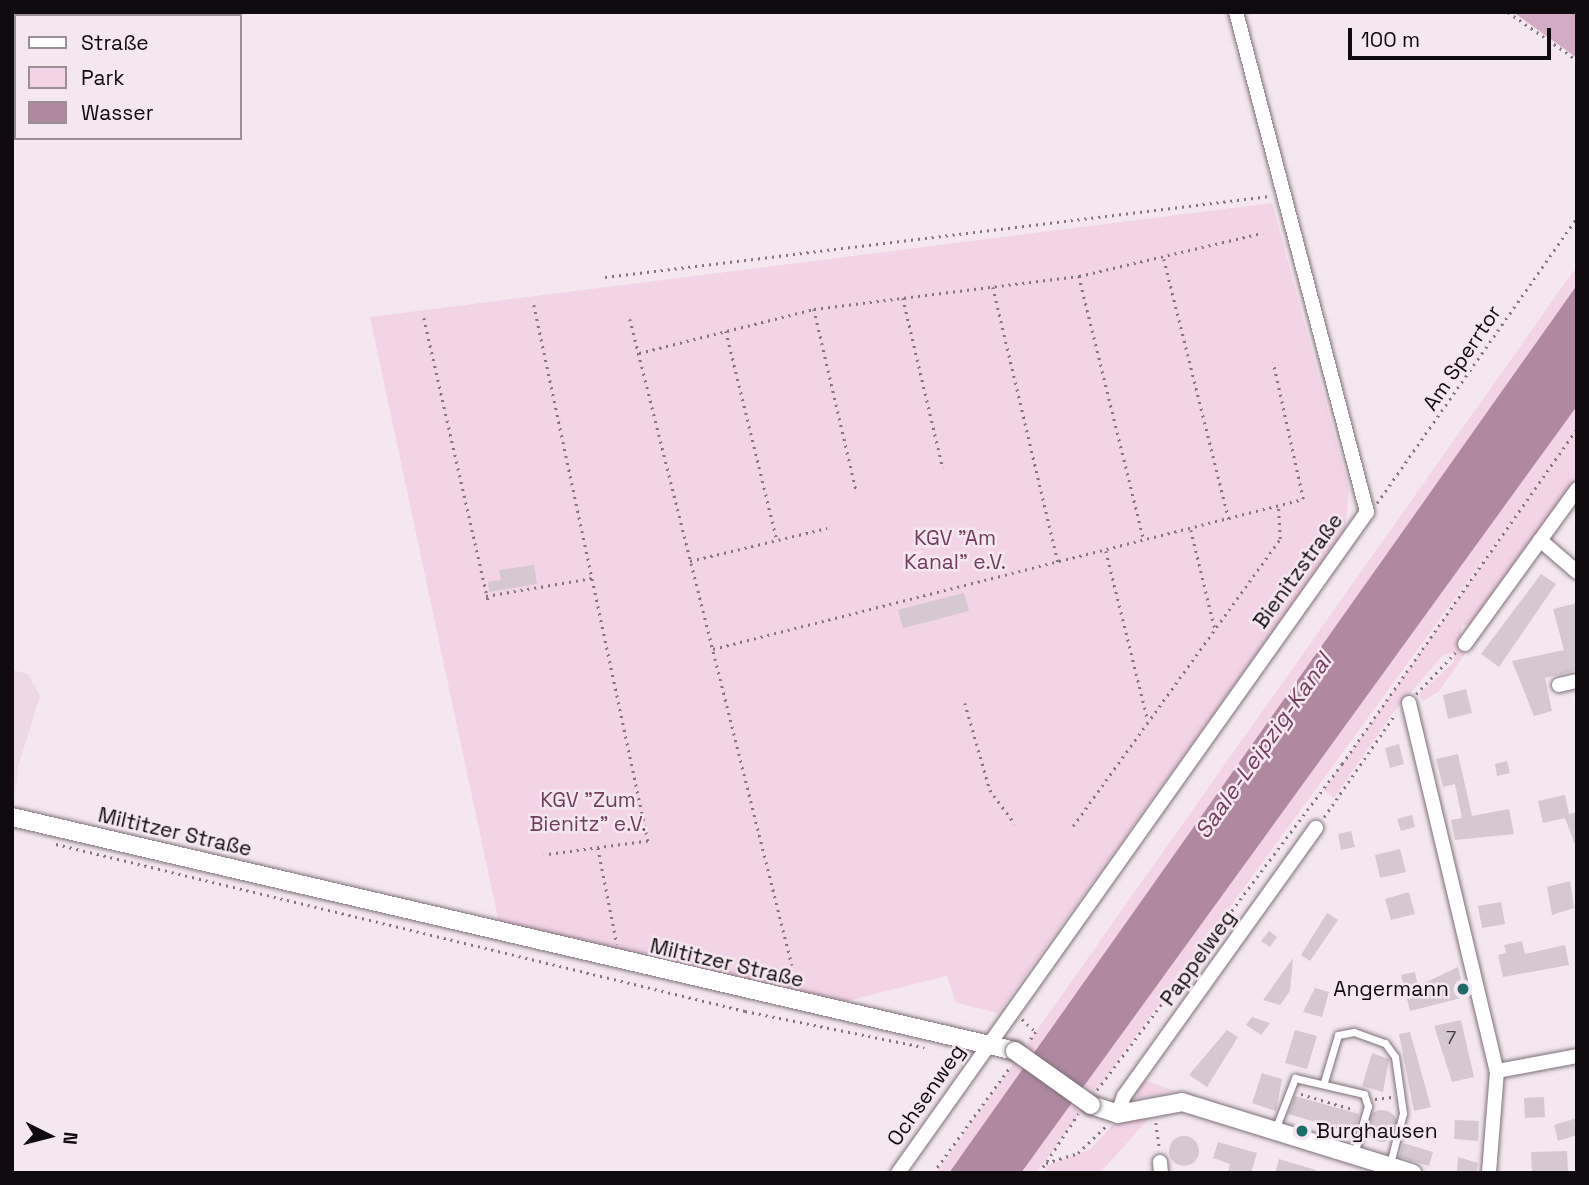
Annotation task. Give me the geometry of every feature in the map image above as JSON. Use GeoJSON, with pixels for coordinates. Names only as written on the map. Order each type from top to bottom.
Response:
{"type":"FeatureCollection","features":[{"type":"Feature","properties":{"kind":"street","name":"Bienitzstraße"},"geometry":{"type":"LineString","coordinates":[[989,1042],[1367,512],[1236,12]]}},
{"type":"Feature","properties":{"kind":"street"},"geometry":{"type":"LineString","coordinates":[[1465,644],[1577,489]]}},
{"type":"Feature","properties":{"kind":"street"},"geometry":{"type":"LineString","coordinates":[[1540,540],[1577,572]]}},
{"type":"Feature","properties":{"kind":"street"},"geometry":{"type":"LineString","coordinates":[[1559,685],[1577,681]]}},
{"type":"Feature","properties":{"kind":"street"},"geometry":{"type":"LineString","coordinates":[[1409,703],[1497,1071],[1489,1173]]}},
{"type":"Feature","properties":{"kind":"street","name":"Miltitzer Straße"},"geometry":{"type":"LineString","coordinates":[[12,817],[621,961],[989,1042],[1115,1113]]}},
{"type":"Feature","properties":{"kind":"street","name":"Pappelweg"},"geometry":{"type":"LineString","coordinates":[[1115,1113],[1124,1096],[1316,828]]}},
{"type":"Feature","properties":{"kind":"street","name":"Ochsenweg"},"geometry":{"type":"LineString","coordinates":[[898,1173],[989,1042]]}},
{"type":"Feature","properties":{"kind":"street"},"geometry":{"type":"LineString","coordinates":[[1497,1071],[1577,1056]]}},
{"type":"Feature","properties":{"kind":"street"},"geometry":{"type":"LineString","coordinates":[[1115,1113],[1182,1102],[1412,1173]]}},
{"type":"Feature","properties":{"kind":"lane"},"geometry":{"type":"LineString","coordinates":[[1324,1082],[1338,1035],[1354,1032],[1381,1040],[1395,1057],[1403,1121],[1390,1166]]}},
{"type":"Feature","properties":{"kind":"lane"},"geometry":{"type":"LineString","coordinates":[[1275,1130],[1288,1090],[1301,1077],[1324,1082],[1368,1100],[1353,1154]]}},
{"type":"Feature","properties":{"kind":"path"},"geometry":{"type":"LineString","coordinates":[[1508,12],[1577,60]]}},
{"type":"Feature","properties":{"kind":"path"},"geometry":{"type":"LineString","coordinates":[[605,277],[1284,194]]}},
{"type":"Feature","properties":{"kind":"path","name":"Am Sperrtor"},"geometry":{"type":"LineString","coordinates":[[1367,512],[1390,493],[1577,217]]}},
{"type":"Feature","properties":{"kind":"path"},"geometry":{"type":"LineString","coordinates":[[639,353],[814,309],[1079,276],[1164,259],[1263,233]]}},
{"type":"Feature","properties":{"kind":"path"},"geometry":{"type":"LineString","coordinates":[[1164,259],[1229,519]]}},
{"type":"Feature","properties":{"kind":"path"},"geometry":{"type":"LineString","coordinates":[[1079,276],[1143,541]]}},
{"type":"Feature","properties":{"kind":"path"},"geometry":{"type":"LineString","coordinates":[[993,287],[1059,564]]}},
{"type":"Feature","properties":{"kind":"path"},"geometry":{"type":"LineString","coordinates":[[904,298],[943,468]]}},
{"type":"Feature","properties":{"kind":"path"},"geometry":{"type":"LineString","coordinates":[[534,305],[648,841],[544,855]]}},
{"type":"Feature","properties":{"kind":"path"},"geometry":{"type":"LineString","coordinates":[[814,309],[856,489]]}},
{"type":"Feature","properties":{"kind":"path"},"geometry":{"type":"LineString","coordinates":[[424,318],[488,605]]}},
{"type":"Feature","properties":{"kind":"path"},"geometry":{"type":"LineString","coordinates":[[630,319],[792,965]]}},
{"type":"Feature","properties":{"kind":"path"},"geometry":{"type":"LineString","coordinates":[[726,331],[777,540]]}},
{"type":"Feature","properties":{"kind":"path"},"geometry":{"type":"LineString","coordinates":[[713,649],[1059,564],[1303,499],[1273,362]]}},
{"type":"Feature","properties":{"kind":"path"},"geometry":{"type":"LineString","coordinates":[[1039,1173],[1342,764],[1577,428]]}},
{"type":"Feature","properties":{"kind":"path"},"geometry":{"type":"LineString","coordinates":[[1073,826],[1280,538],[1278,505]]}},
{"type":"Feature","properties":{"kind":"path"},"geometry":{"type":"LineString","coordinates":[[691,561],[827,528]]}},
{"type":"Feature","properties":{"kind":"path"},"geometry":{"type":"LineString","coordinates":[[1191,529],[1215,629]]}},
{"type":"Feature","properties":{"kind":"path"},"geometry":{"type":"LineString","coordinates":[[1106,551],[1148,722]]}},
{"type":"Feature","properties":{"kind":"path"},"geometry":{"type":"LineString","coordinates":[[486,596],[592,578]]}},
{"type":"Feature","properties":{"kind":"path"},"geometry":{"type":"LineString","coordinates":[[1316,828],[1409,703],[1465,644]]}},
{"type":"Feature","properties":{"kind":"path"},"geometry":{"type":"LineString","coordinates":[[965,703],[990,790],[1015,824]]}},
{"type":"Feature","properties":{"kind":"path"},"geometry":{"type":"LineString","coordinates":[[52,842],[732,1008],[928,1047]]}},
{"type":"Feature","properties":{"kind":"path"},"geometry":{"type":"LineString","coordinates":[[598,848],[621,961]]}},
{"type":"Feature","properties":{"kind":"path"},"geometry":{"type":"LineString","coordinates":[[933,1173],[1036,1032],[1023,1020]]}},
{"type":"Feature","properties":{"kind":"path"},"geometry":{"type":"LineString","coordinates":[[1288,1090],[1366,1113]]}},
{"type":"Feature","properties":{"kind":"path"},"geometry":{"type":"LineString","coordinates":[[1368,1100],[1399,1096]]}},
{"type":"Feature","properties":{"kind":"path"},"geometry":{"type":"LineString","coordinates":[[1154,1105],[1160,1167]]}},
{"type":"Feature","properties":{"kind":"path"},"geometry":{"type":"LineString","coordinates":[[1045,1164],[1088,1147],[1115,1113]]}},
{"type":"Feature","properties":{"kind":"shaded area"},"geometry":{"type":"Polygon","coordinates":[[[1513,12],[1577,12],[1577,58],[1513,12]]]}},
{"type":"Feature","properties":{"kind":"shaded area"},"geometry":{"type":"Polygon","coordinates":[[[12,670],[28,674],[40,696],[18,767],[15,801],[12,670]]]}},
{"type":"Feature","properties":{"kind":"green space","name":"KGV \"Am Kanal\" e.V."},"geometry":{"type":"Polygon","coordinates":[[[1272,203],[1349,489],[1345,531],[998,1013],[956,1003],[947,976],[843,1002],[499,923],[370,317],[1272,203]]]}},
{"type":"Feature","properties":{"kind":"green space"},"geometry":{"type":"Polygon","coordinates":[[[1577,266],[1577,285],[1023,1074],[949,1173],[936,1173],[1577,266]]]}},
{"type":"Feature","properties":{"kind":"green space"},"geometry":{"type":"Polygon","coordinates":[[[1577,406],[1577,481],[1474,624],[1462,625],[1459,645],[1467,651],[1439,691],[1423,701],[1419,694],[1454,662],[1453,653],[1443,655],[1392,714],[1334,798],[1324,790],[1542,479],[1036,1173],[1021,1173],[1577,406]]]}},
{"type":"Feature","properties":{"kind":"green space"},"geometry":{"type":"Polygon","coordinates":[[[1140,1079],[1176,1091],[1128,1100],[1140,1079]]]}},
{"type":"Feature","properties":{"kind":"green space"},"geometry":{"type":"Polygon","coordinates":[[[1152,1115],[1100,1173],[1047,1173],[1046,1166],[1091,1149],[1114,1123],[1152,1115]]]}},
{"type":"Feature","properties":{"kind":"water","name":"Saale-Leipzig-Kanal"},"geometry":{"type":"Polygon","coordinates":[[[1577,285],[1577,406],[1021,1173],[949,1173],[1577,285]]]}},
{"type":"Feature","properties":{"kind":"building"},"geometry":{"type":"Polygon","coordinates":[[[534,565],[537,584],[489,592],[488,582],[501,580],[499,570],[534,565]]]}},
{"type":"Feature","properties":{"kind":"building"},"geometry":{"type":"Polygon","coordinates":[[[1541,574],[1556,584],[1499,667],[1481,654],[1541,574]]]}},
{"type":"Feature","properties":{"kind":"building"},"geometry":{"type":"Polygon","coordinates":[[[964,593],[969,611],[903,628],[898,610],[964,593]]]}},
{"type":"Feature","properties":{"kind":"building"},"geometry":{"type":"Polygon","coordinates":[[[1577,603],[1577,670],[1545,678],[1552,711],[1534,716],[1512,661],[1564,650],[1553,609],[1577,603]]]}},
{"type":"Feature","properties":{"kind":"building"},"geometry":{"type":"Polygon","coordinates":[[[1466,689],[1472,713],[1448,719],[1443,695],[1466,689]]]}},
{"type":"Feature","properties":{"kind":"building"},"geometry":{"type":"Polygon","coordinates":[[[1399,744],[1404,764],[1390,768],[1385,748],[1399,744]]]}},
{"type":"Feature","properties":{"kind":"building"},"geometry":{"type":"Polygon","coordinates":[[[1458,754],[1472,816],[1509,809],[1514,834],[1455,840],[1451,820],[1462,818],[1455,784],[1443,787],[1436,759],[1458,754]]]}},
{"type":"Feature","properties":{"kind":"building"},"geometry":{"type":"Polygon","coordinates":[[[1507,761],[1510,773],[1497,776],[1495,764],[1507,761]]]}},
{"type":"Feature","properties":{"kind":"building"},"geometry":{"type":"Polygon","coordinates":[[[1565,795],[1569,814],[1577,812],[1577,850],[1565,818],[1543,823],[1538,801],[1565,795]]]}},
{"type":"Feature","properties":{"kind":"building"},"geometry":{"type":"Polygon","coordinates":[[[1412,815],[1415,827],[1401,831],[1397,819],[1412,815]]]}},
{"type":"Feature","properties":{"kind":"building"},"geometry":{"type":"Polygon","coordinates":[[[1351,831],[1355,847],[1341,850],[1338,834],[1351,831]]]}},
{"type":"Feature","properties":{"kind":"building"},"geometry":{"type":"Polygon","coordinates":[[[1400,849],[1406,872],[1380,878],[1375,855],[1400,849]]]}},
{"type":"Feature","properties":{"kind":"building"},"geometry":{"type":"Polygon","coordinates":[[[1570,881],[1574,908],[1552,915],[1547,887],[1570,881]]]}},
{"type":"Feature","properties":{"kind":"building"},"geometry":{"type":"Polygon","coordinates":[[[1409,892],[1415,914],[1391,920],[1385,899],[1409,892]]]}},
{"type":"Feature","properties":{"kind":"building"},"geometry":{"type":"Polygon","coordinates":[[[1501,902],[1505,924],[1482,928],[1478,906],[1501,902]]]}},
{"type":"Feature","properties":{"kind":"building"},"geometry":{"type":"Polygon","coordinates":[[[1327,913],[1338,920],[1310,961],[1301,955],[1327,913]]]}},
{"type":"Feature","properties":{"kind":"building"},"geometry":{"type":"Polygon","coordinates":[[[1269,931],[1277,937],[1270,947],[1261,941],[1269,931]]]}},
{"type":"Feature","properties":{"kind":"building"},"geometry":{"type":"Polygon","coordinates":[[[1522,941],[1525,954],[1565,945],[1569,965],[1503,977],[1498,955],[1506,953],[1504,945],[1522,941]]]}},
{"type":"Feature","properties":{"kind":"building"},"geometry":{"type":"Polygon","coordinates":[[[1293,958],[1290,991],[1280,1005],[1263,1000],[1293,958]]]}},
{"type":"Feature","properties":{"kind":"building"},"geometry":{"type":"Polygon","coordinates":[[[1458,967],[1465,997],[1410,1011],[1401,975],[1415,972],[1418,986],[1458,967]]]}},
{"type":"Feature","properties":{"kind":"building"},"geometry":{"type":"Polygon","coordinates":[[[1315,988],[1329,992],[1322,1017],[1303,1012],[1315,988]]]}},
{"type":"Feature","properties":{"kind":"building"},"geometry":{"type":"Polygon","coordinates":[[[1252,1017],[1270,1023],[1261,1035],[1246,1025],[1252,1017]]]}},
{"type":"Feature","properties":{"kind":"building"},"geometry":{"type":"Polygon","coordinates":[[[1461,1020],[1474,1077],[1452,1082],[1434,1026],[1461,1020]]]}},
{"type":"Feature","properties":{"kind":"building"},"geometry":{"type":"Polygon","coordinates":[[[1227,1030],[1238,1037],[1207,1087],[1189,1075],[1227,1030]]]}},
{"type":"Feature","properties":{"kind":"building"},"geometry":{"type":"Polygon","coordinates":[[[1295,1030],[1317,1036],[1307,1069],[1285,1063],[1295,1030]]]}},
{"type":"Feature","properties":{"kind":"building"},"geometry":{"type":"Polygon","coordinates":[[[1410,1032],[1431,1107],[1414,1111],[1399,1034],[1410,1032]]]}},
{"type":"Feature","properties":{"kind":"building"},"geometry":{"type":"Polygon","coordinates":[[[1372,1053],[1389,1059],[1383,1092],[1362,1086],[1372,1053]]]}},
{"type":"Feature","properties":{"kind":"building"},"geometry":{"type":"Polygon","coordinates":[[[1262,1073],[1282,1079],[1276,1111],[1252,1103],[1262,1073]]]}},
{"type":"Feature","properties":{"kind":"building"},"geometry":{"type":"Polygon","coordinates":[[[1295,1096],[1359,1114],[1354,1133],[1288,1114],[1295,1096]]]}},
{"type":"Feature","properties":{"kind":"building"},"geometry":{"type":"Polygon","coordinates":[[[1544,1097],[1545,1117],[1525,1118],[1524,1098],[1544,1097]]]}},
{"type":"Feature","properties":{"kind":"building"},"geometry":{"type":"Polygon","coordinates":[[[1382,1110],[1393,1115],[1398,1126],[1393,1137],[1382,1142],[1371,1137],[1366,1126],[1371,1115],[1382,1110]]]}},
{"type":"Feature","properties":{"kind":"building"},"geometry":{"type":"Polygon","coordinates":[[[1577,1118],[1577,1135],[1558,1141],[1554,1125],[1577,1118]]]}},
{"type":"Feature","properties":{"kind":"building"},"geometry":{"type":"Polygon","coordinates":[[[1455,1120],[1479,1121],[1478,1141],[1454,1139],[1455,1120]]]}},
{"type":"Feature","properties":{"kind":"building"},"geometry":{"type":"Polygon","coordinates":[[[1184,1136],[1190,1137],[1198,1145],[1198,1157],[1190,1165],[1184,1166],[1178,1165],[1170,1157],[1169,1151],[1170,1145],[1178,1137],[1184,1136]]]}},
{"type":"Feature","properties":{"kind":"building"},"geometry":{"type":"Polygon","coordinates":[[[1218,1142],[1257,1153],[1251,1173],[1228,1173],[1230,1164],[1213,1158],[1218,1142]]]}},
{"type":"Feature","properties":{"kind":"building"},"geometry":{"type":"Polygon","coordinates":[[[1403,1143],[1433,1152],[1429,1166],[1399,1157],[1403,1143]]]}},
{"type":"Feature","properties":{"kind":"building"},"geometry":{"type":"Polygon","coordinates":[[[1567,1151],[1568,1173],[1532,1173],[1531,1152],[1567,1151]]]}},
{"type":"Feature","properties":{"kind":"building"},"geometry":{"type":"Polygon","coordinates":[[[1458,1157],[1478,1163],[1476,1173],[1457,1173],[1458,1157]]]}},
{"type":"Feature","properties":{"kind":"building"},"geometry":{"type":"Polygon","coordinates":[[[1279,1159],[1316,1170],[1315,1173],[1275,1173],[1279,1159]]]}},
{"type":"Feature","properties":{"kind":"place","name":"Angermann"},"geometry":{"type":"Point","coordinates":[1463,989]}},
{"type":"Feature","properties":{"kind":"place","name":"Burghausen"},"geometry":{"type":"Point","coordinates":[1302,1131]}},
{"type":"Feature","properties":{"kind":"park label","name":"KGV \"Zum Bienitz\" e.V."},"geometry":{"type":"Point","coordinates":[588,812]}}]}
